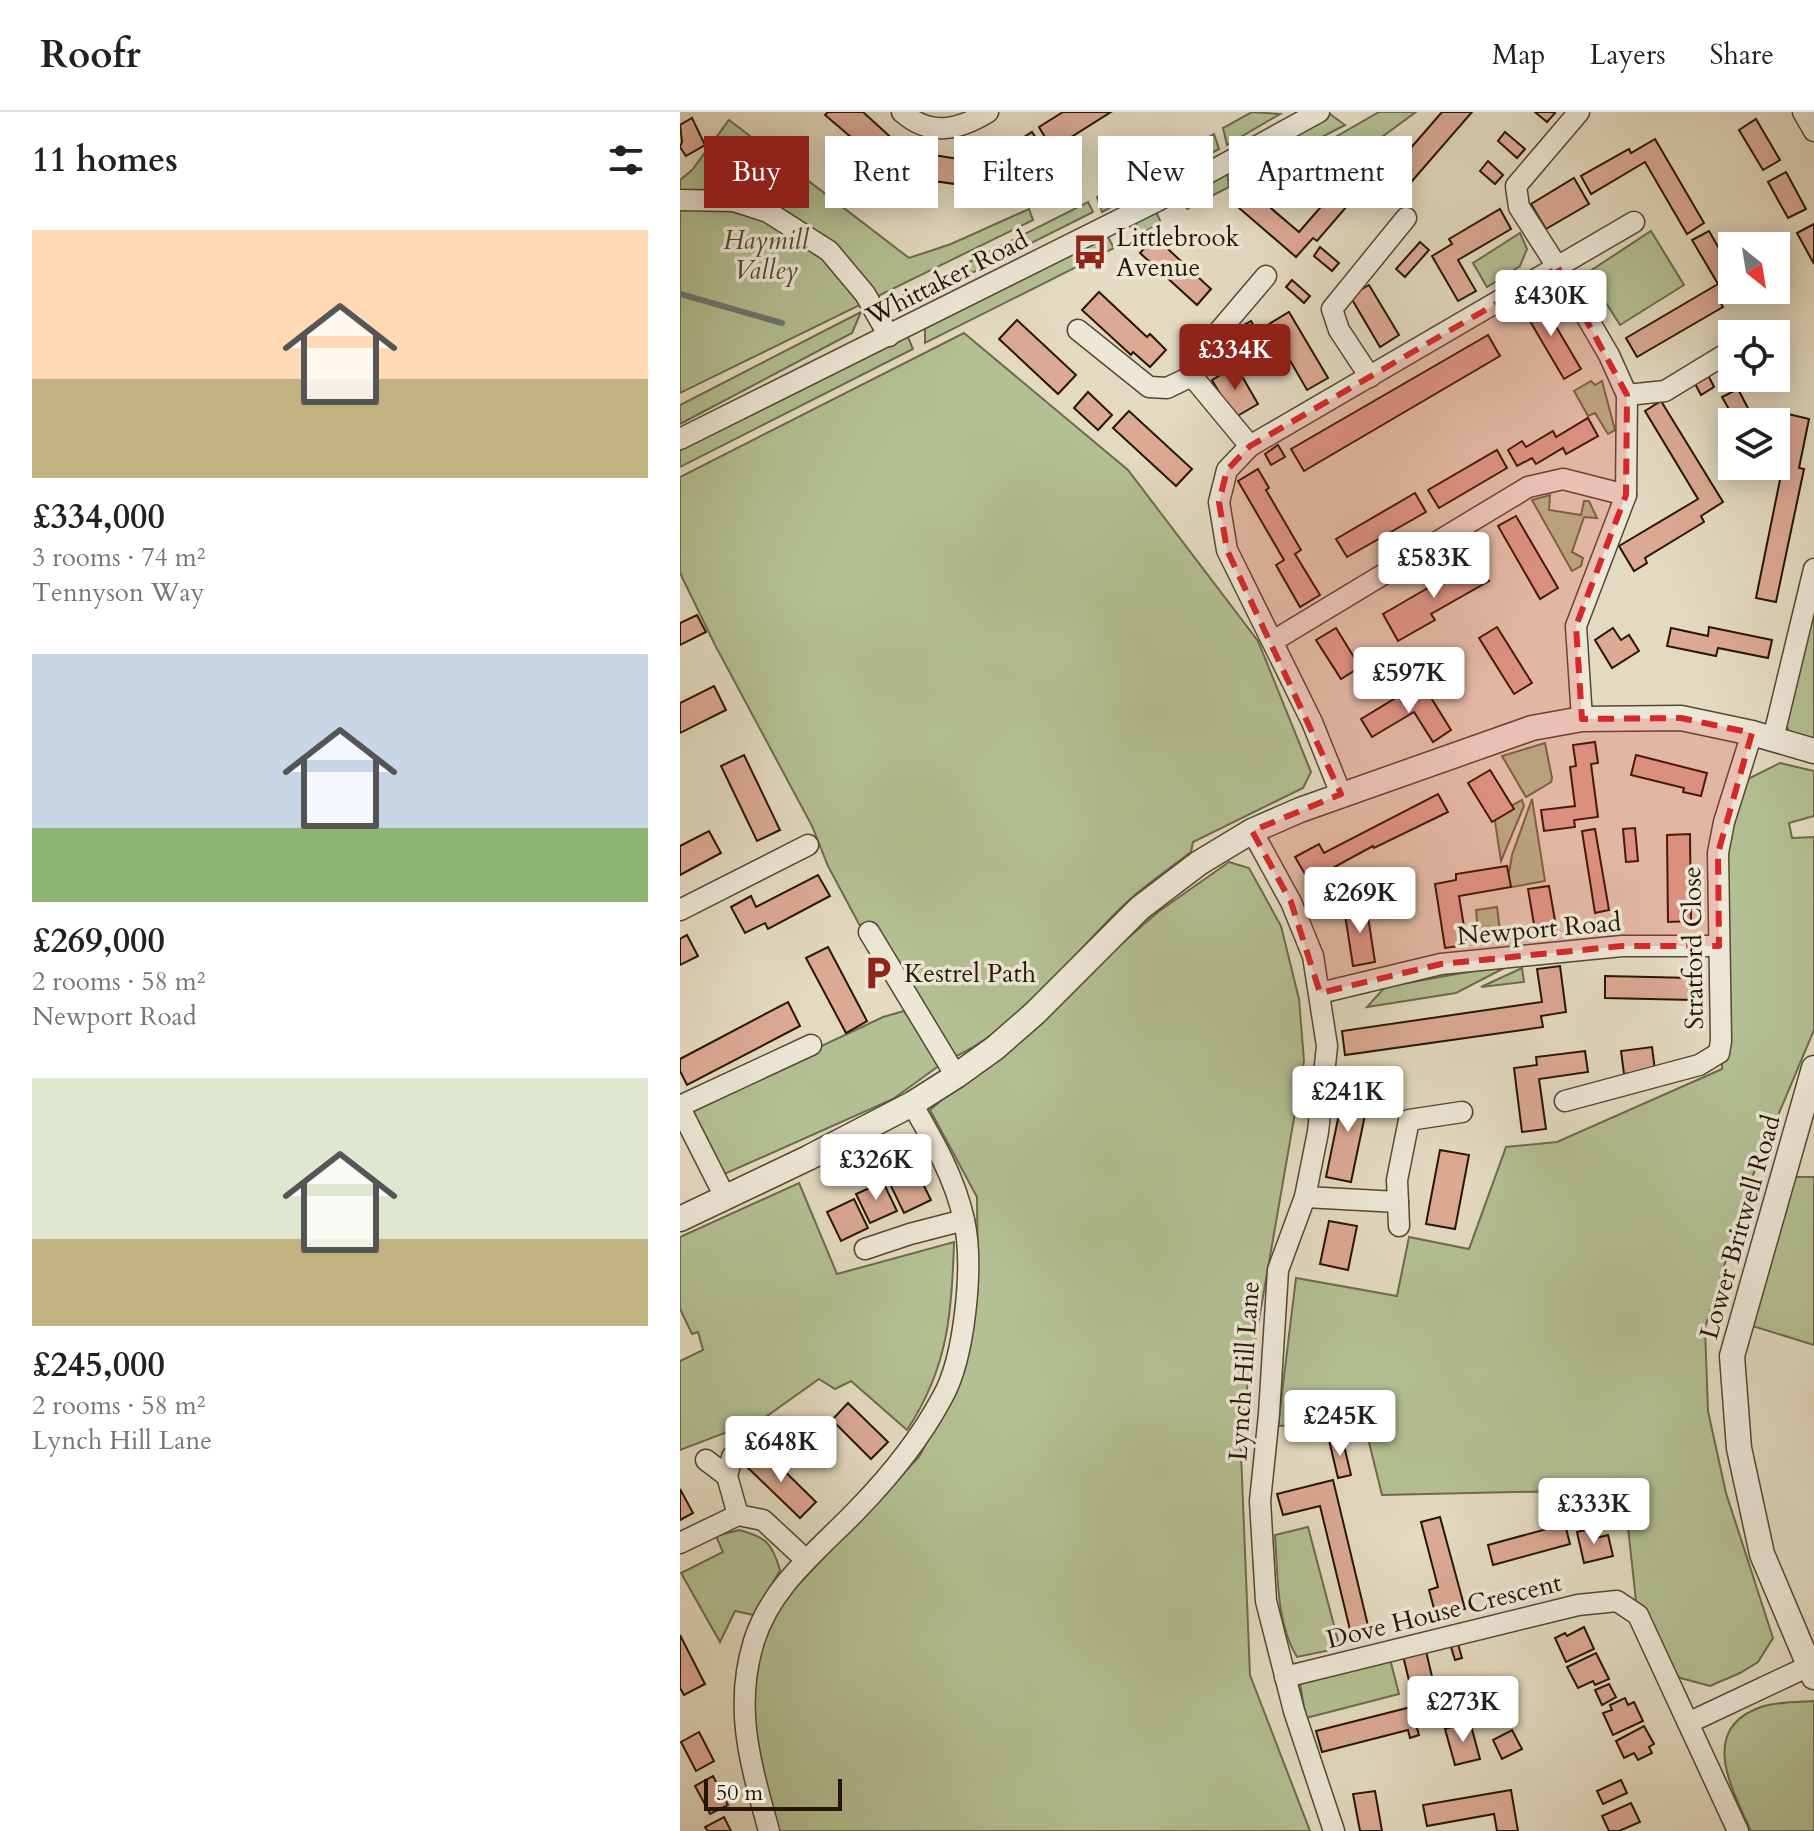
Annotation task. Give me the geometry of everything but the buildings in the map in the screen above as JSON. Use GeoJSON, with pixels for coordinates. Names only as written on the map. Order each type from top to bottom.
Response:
{"type":"FeatureCollection","features":[{"type":"Feature","properties":{"kind":"street"},"geometry":{"type":"LineString","coordinates":[[902,112],[911,120],[943,130],[967,125],[988,112]]}},
{"type":"Feature","properties":{"kind":"street","name":"Whittaker Road"},"geometry":{"type":"LineString","coordinates":[[680,439],[1159,200],[1319,112]]}},
{"type":"Feature","properties":{"kind":"street"},"geometry":{"type":"LineString","coordinates":[[1579,112],[1516,186],[1519,207],[1609,355],[1627,395],[1626,495],[1576,626],[1582,719]]}},
{"type":"Feature","properties":{"kind":"street"},"geometry":{"type":"LineString","coordinates":[[1803,112],[1814,131]]}},
{"type":"Feature","properties":{"kind":"street"},"geometry":{"type":"LineString","coordinates":[[680,200],[734,201],[768,212],[817,243],[829,251],[865,294],[889,336]]}},
{"type":"Feature","properties":{"kind":"street"},"geometry":{"type":"LineString","coordinates":[[1370,377],[1339,330],[1332,309],[1406,218]]}},
{"type":"Feature","properties":{"kind":"street"},"geometry":{"type":"LineString","coordinates":[[1341,794],[1312,722],[1227,550],[1219,502],[1227,470],[1250,446],[1634,222]]}},
{"type":"Feature","properties":{"kind":"street"},"geometry":{"type":"LineString","coordinates":[[1078,330],[1149,387],[1167,388],[1192,376],[1198,356],[1266,276]]}},
{"type":"Feature","properties":{"kind":"street"},"geometry":{"type":"LineString","coordinates":[[1627,395],[1665,391],[1718,359]]}},
{"type":"Feature","properties":{"kind":"street"},"geometry":{"type":"LineString","coordinates":[[1192,376],[1250,446]]}},
{"type":"Feature","properties":{"kind":"street"},"geometry":{"type":"LineString","coordinates":[[1273,641],[1528,487],[1563,479],[1626,495]]}},
{"type":"Feature","properties":{"kind":"street","name":"Stratford Close"},"geometry":{"type":"LineString","coordinates":[[1565,1101],[1699,1065],[1719,1053],[1718,853],[1724,822],[1762,736],[1814,569]]}},
{"type":"Feature","properties":{"kind":"street"},"geometry":{"type":"LineString","coordinates":[[680,1219],[912,1104],[956,1076],[995,1048],[1035,1013],[1140,908],[1199,863],[1252,831],[1341,794],[1532,728],[1582,719],[1681,718],[1814,751]]}},
{"type":"Feature","properties":{"kind":"street","name":"Lynch Hill Lane"},"geometry":{"type":"LineString","coordinates":[[1252,831],[1291,902],[1313,956],[1327,1046],[1318,1132],[1305,1197],[1278,1270],[1260,1501],[1266,1601],[1285,1677],[1334,1831]]}},
{"type":"Feature","properties":{"kind":"street"},"geometry":{"type":"LineString","coordinates":[[680,910],[808,845]]}},
{"type":"Feature","properties":{"kind":"street"},"geometry":{"type":"LineString","coordinates":[[869,932],[956,1076]]}},
{"type":"Feature","properties":{"kind":"street","name":"Newport Road"},"geometry":{"type":"LineString","coordinates":[[1320,993],[1441,964],[1622,946],[1719,946]]}},
{"type":"Feature","properties":{"kind":"street"},"geometry":{"type":"LineString","coordinates":[[725,1197],[680,1107],[811,1045]]}},
{"type":"Feature","properties":{"kind":"street","name":"Lower Britwell Road"},"geometry":{"type":"LineString","coordinates":[[1812,1671],[1762,1554],[1739,1448],[1732,1356],[1778,1185],[1814,1068]]}},
{"type":"Feature","properties":{"kind":"street"},"geometry":{"type":"LineString","coordinates":[[769,1831],[742,1709],[755,1639],[777,1593],[805,1559],[858,1509],[912,1447],[944,1395],[960,1343],[968,1287],[964,1220],[941,1155],[912,1104]]}},
{"type":"Feature","properties":{"kind":"street"},"geometry":{"type":"LineString","coordinates":[[1399,1226],[1397,1180],[1409,1120],[1462,1112]]}},
{"type":"Feature","properties":{"kind":"street"},"geometry":{"type":"LineString","coordinates":[[1305,1197],[1398,1202]]}},
{"type":"Feature","properties":{"kind":"street"},"geometry":{"type":"LineString","coordinates":[[865,1249],[964,1220]]}},
{"type":"Feature","properties":{"kind":"street"},"geometry":{"type":"LineString","coordinates":[[706,1460],[730,1466],[738,1515]]}},
{"type":"Feature","properties":{"kind":"street"},"geometry":{"type":"LineString","coordinates":[[680,1543],[738,1515],[763,1520],[805,1559]]}},
{"type":"Feature","properties":{"kind":"street","name":"Dove House Crescent"},"geometry":{"type":"LineString","coordinates":[[1285,1677],[1578,1605],[1617,1601],[1638,1615],[1738,1831]]}},
{"type":"Feature","properties":{"kind":"street"},"geometry":{"type":"LineString","coordinates":[[1688,1723],[1812,1671]]}},
{"type":"Feature","properties":{"kind":"highlighted area"},"geometry":{"type":"Polygon","coordinates":[[[1558,268],[1627,395],[1626,495],[1576,626],[1582,719],[1681,718],[1752,733],[1718,853],[1719,946],[1622,946],[1441,964],[1320,993],[1291,902],[1252,831],[1341,794],[1227,550],[1219,502],[1227,470],[1250,446],[1558,268]]]}},
{"type":"Feature","properties":{"kind":"green space"},"geometry":{"type":"Polygon","coordinates":[[[1252,112],[1280,114],[1242,136],[1229,136],[1227,145],[1223,128],[1252,112]]]}},
{"type":"Feature","properties":{"kind":"green space"},"geometry":{"type":"Polygon","coordinates":[[[1379,112],[1416,112],[1383,136],[1337,136],[1379,112]]]}},
{"type":"Feature","properties":{"kind":"green space"},"geometry":{"type":"Polygon","coordinates":[[[1330,114],[1345,125],[1324,136],[1291,136],[1330,114]]]}},
{"type":"Feature","properties":{"kind":"green space","name":"Haymill Valley"},"geometry":{"type":"Polygon","coordinates":[[[729,120],[750,136],[717,136],[729,120]]]}},
{"type":"Feature","properties":{"kind":"green space"},"geometry":{"type":"Polygon","coordinates":[[[1214,134],[1219,149],[1213,152],[1213,136],[1211,136],[1214,134]]]}},
{"type":"Feature","properties":{"kind":"green space","name":"Haymill Valley"},"geometry":{"type":"Polygon","coordinates":[[[704,154],[704,208],[809,208],[809,181],[825,194],[825,208],[844,208],[909,258],[951,244],[1029,209],[1033,220],[680,393],[680,180],[704,154]]]}},
{"type":"Feature","properties":{"kind":"green space"},"geometry":{"type":"Polygon","coordinates":[[[1227,172],[1229,187],[1213,195],[1213,179],[1227,172]]]}},
{"type":"Feature","properties":{"kind":"green space"},"geometry":{"type":"Polygon","coordinates":[[[1088,202],[1093,212],[910,304],[900,306],[890,302],[1076,208],[1082,208],[1088,202]]]}},
{"type":"Feature","properties":{"kind":"green space"},"geometry":{"type":"Polygon","coordinates":[[[1155,209],[1161,223],[1140,234],[1135,220],[1155,209]]]}},
{"type":"Feature","properties":{"kind":"green space"},"geometry":{"type":"Polygon","coordinates":[[[1651,231],[1684,285],[1620,325],[1587,273],[1651,231]]]}},
{"type":"Feature","properties":{"kind":"green space"},"geometry":{"type":"Polygon","coordinates":[[[1520,233],[1527,249],[1520,266],[1487,287],[1473,263],[1520,233]]]}},
{"type":"Feature","properties":{"kind":"green space"},"geometry":{"type":"Polygon","coordinates":[[[1107,235],[1114,248],[925,343],[925,324],[1107,235]]]}},
{"type":"Feature","properties":{"kind":"green space"},"geometry":{"type":"Polygon","coordinates":[[[861,312],[852,333],[680,424],[680,405],[861,312]]]}},
{"type":"Feature","properties":{"kind":"green space"},"geometry":{"type":"Polygon","coordinates":[[[964,333],[1128,470],[1258,641],[1311,772],[1303,788],[1193,842],[1191,852],[1128,901],[1023,1009],[1000,1029],[950,1059],[874,924],[860,926],[828,866],[812,826],[680,573],[680,477],[964,333]]]}},
{"type":"Feature","properties":{"kind":"green space"},"geometry":{"type":"Polygon","coordinates":[[[907,335],[913,349],[680,467],[680,450],[907,335]]]}},
{"type":"Feature","properties":{"kind":"green space"},"geometry":{"type":"Polygon","coordinates":[[[1591,381],[1595,385],[1602,381],[1615,430],[1608,434],[1595,413],[1588,416],[1574,391],[1591,381]]]}},
{"type":"Feature","properties":{"kind":"green space"},"geometry":{"type":"Polygon","coordinates":[[[1550,495],[1549,510],[1581,515],[1584,501],[1589,501],[1597,518],[1584,517],[1572,552],[1583,558],[1581,566],[1572,571],[1532,500],[1550,495]]]}},
{"type":"Feature","properties":{"kind":"green space"},"geometry":{"type":"Polygon","coordinates":[[[1814,586],[1814,745],[1791,737],[1784,719],[1814,586]]]}},
{"type":"Feature","properties":{"kind":"green space"},"geometry":{"type":"Polygon","coordinates":[[[1545,743],[1551,782],[1526,797],[1502,756],[1545,743]]]}},
{"type":"Feature","properties":{"kind":"green space"},"geometry":{"type":"Polygon","coordinates":[[[1780,763],[1814,771],[1814,816],[1789,823],[1792,838],[1814,837],[1814,1030],[1750,1182],[1705,1328],[1708,1411],[1726,1493],[1773,1638],[1758,1662],[1710,1686],[1677,1677],[1666,1663],[1636,1601],[1628,1527],[1566,1491],[1382,1495],[1364,1422],[1278,1426],[1296,1278],[1397,1296],[1409,1237],[1469,1249],[1506,1147],[1557,1142],[1722,1069],[1723,849],[1740,783],[1780,763]]]}},
{"type":"Feature","properties":{"kind":"green space"},"geometry":{"type":"Polygon","coordinates":[[[1532,799],[1545,881],[1512,887],[1507,885],[1512,855],[1532,799]]]}},
{"type":"Feature","properties":{"kind":"green space"},"geometry":{"type":"Polygon","coordinates":[[[1522,800],[1524,806],[1501,861],[1494,815],[1522,800]]]}},
{"type":"Feature","properties":{"kind":"green space"},"geometry":{"type":"Polygon","coordinates":[[[1229,862],[1249,868],[1281,926],[1299,999],[1304,1061],[1240,1429],[1250,1675],[1310,1831],[774,1831],[750,1697],[766,1619],[919,1457],[962,1376],[978,1291],[977,1197],[930,1110],[1158,912],[1229,862]]]}},
{"type":"Feature","properties":{"kind":"green space"},"geometry":{"type":"Polygon","coordinates":[[[1497,907],[1501,939],[1479,941],[1476,910],[1497,907]]]}},
{"type":"Feature","properties":{"kind":"green space"},"geometry":{"type":"Polygon","coordinates":[[[1512,964],[1456,993],[1367,1007],[1385,987],[1512,964]]]}},
{"type":"Feature","properties":{"kind":"green space"},"geometry":{"type":"Polygon","coordinates":[[[1522,968],[1524,982],[1481,987],[1522,968]]]}},
{"type":"Feature","properties":{"kind":"green space"},"geometry":{"type":"Polygon","coordinates":[[[904,1011],[940,1065],[893,1099],[720,1176],[686,1110],[883,1017],[904,1011]]]}},
{"type":"Feature","properties":{"kind":"green space"},"geometry":{"type":"Polygon","coordinates":[[[1778,1177],[1814,1177],[1814,1345],[1730,1319],[1778,1177]]]}},
{"type":"Feature","properties":{"kind":"green space"},"geometry":{"type":"Polygon","coordinates":[[[799,1183],[837,1274],[954,1242],[952,1293],[945,1339],[921,1407],[907,1430],[851,1381],[835,1389],[819,1379],[764,1418],[680,1450],[680,1361],[703,1350],[698,1332],[692,1334],[680,1309],[680,1237],[799,1183]]]}},
{"type":"Feature","properties":{"kind":"green space"},"geometry":{"type":"Polygon","coordinates":[[[1308,1527],[1340,1648],[1297,1657],[1282,1614],[1275,1535],[1308,1527]]]}},
{"type":"Feature","properties":{"kind":"green space"},"geometry":{"type":"Polygon","coordinates":[[[739,1530],[767,1542],[780,1570],[754,1615],[735,1611],[720,1642],[681,1573],[723,1552],[716,1536],[739,1530]]]}},
{"type":"Feature","properties":{"kind":"green space"},"geometry":{"type":"Polygon","coordinates":[[[1390,1659],[1399,1694],[1306,1718],[1300,1684],[1390,1659]]]}},
{"type":"Feature","properties":{"kind":"green space"},"geometry":{"type":"Polygon","coordinates":[[[1814,1701],[1814,1831],[1751,1831],[1735,1796],[1725,1760],[1725,1743],[1731,1728],[1743,1716],[1764,1706],[1814,1701]]]}},
{"type":"Feature","properties":{"kind":"waterway"},"geometry":{"type":"LineString","coordinates":[[680,294],[782,323]]}},
{"type":"Feature","properties":{"kind":"place","name":"Littlebrook Avenue"},"geometry":{"type":"Point","coordinates":[1090,252]}},
{"type":"Feature","properties":{"kind":"place","name":"Kestrel Path"},"geometry":{"type":"Point","coordinates":[878,973]}}]}
